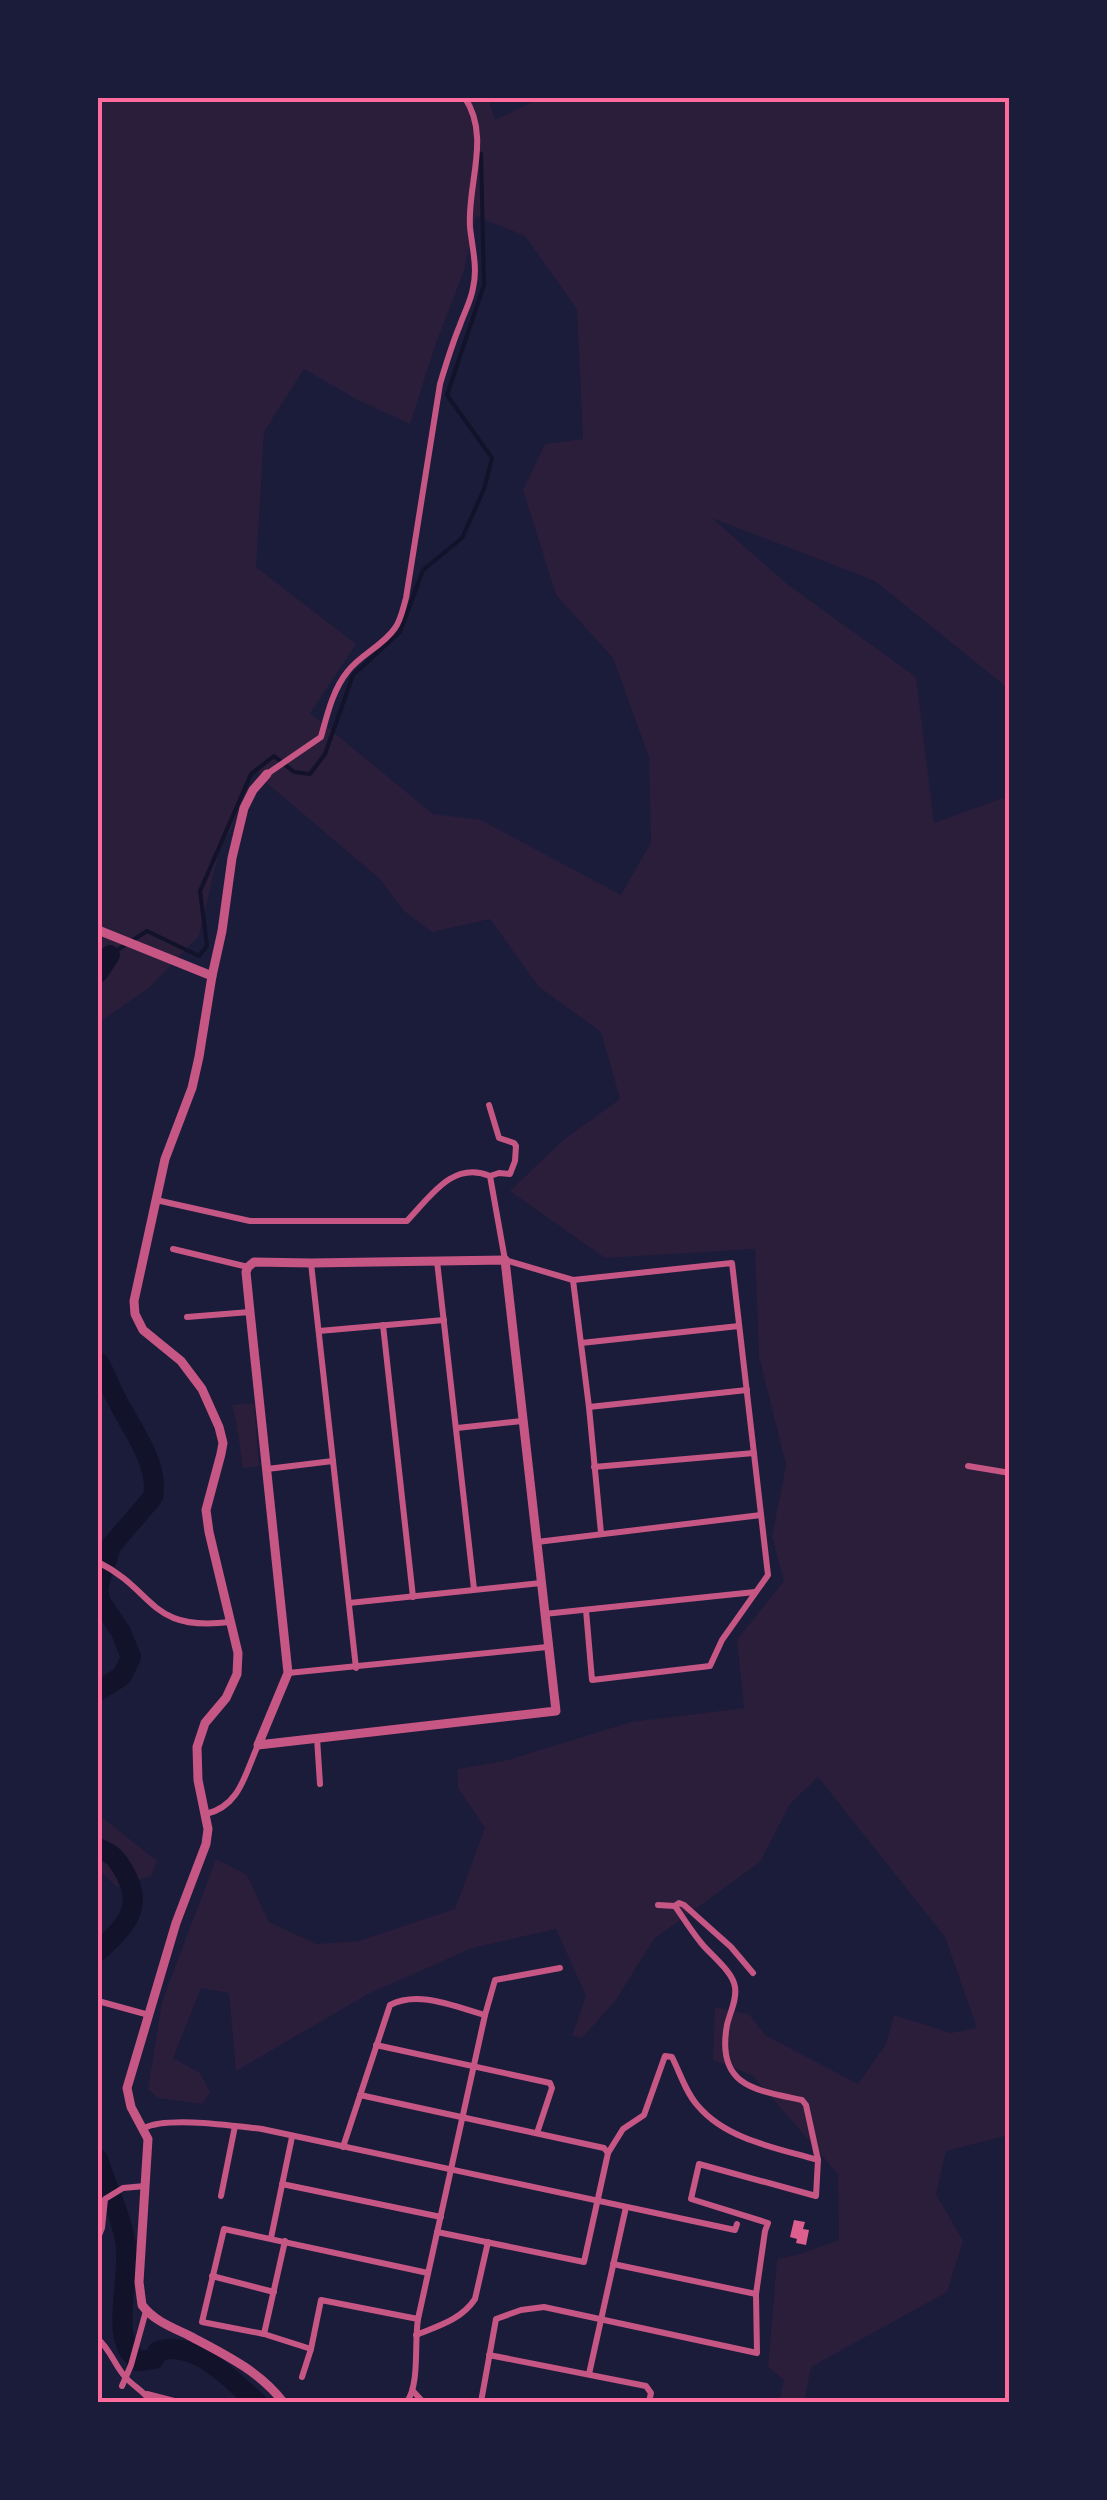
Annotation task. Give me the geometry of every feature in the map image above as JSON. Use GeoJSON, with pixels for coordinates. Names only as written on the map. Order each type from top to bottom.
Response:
{"type":"FeatureCollection","features":[{"type":"Feature","properties":{"kind":"street"},"geometry":{"type":"LineString","coordinates":[[284,2402],[238,2362],[161,2322],[146,2310],[140,2298],[148,2139],[131,2107],[127,2088],[176,1923],[206,1844],[197,1747],[205,1723],[226,1698],[237,1674],[238,1653],[206,1510],[221,1454],[219,1427],[202,1389],[181,1361],[143,1330],[135,1314],[136,1287],[165,1160],[192,1088],[244,808],[267,774],[321,737],[346,672],[384,640],[399,621],[406,598],[440,384],[474,288],[470,207],[476,172],[476,128],[464,98]]}},
{"type":"Feature","properties":{"kind":"street"},"geometry":{"type":"LineString","coordinates":[[98,930],[212,976]]}},
{"type":"Feature","properties":{"kind":"street"},"geometry":{"type":"LineString","coordinates":[[156,1200],[250,1221],[407,1221],[442,1184],[456,1175],[478,1171],[490,1176],[510,1174],[516,1146],[498,1138],[489,1105]]}},
{"type":"Feature","properties":{"kind":"street"},"geometry":{"type":"LineString","coordinates":[[258,1745],[556,1711],[505,1260],[490,1176]]}},
{"type":"Feature","properties":{"kind":"street"},"geometry":{"type":"LineString","coordinates":[[173,1250],[248,1267]]}},
{"type":"Feature","properties":{"kind":"street"},"geometry":{"type":"LineString","coordinates":[[206,1814],[226,1808],[235,1796],[288,1674],[246,1272],[254,1262],[505,1260],[573,1280],[732,1263],[768,1574],[722,1640],[710,1666],[592,1680],[586,1610]]}},
{"type":"Feature","properties":{"kind":"street"},"geometry":{"type":"LineString","coordinates":[[437,1261],[474,1589]]}},
{"type":"Feature","properties":{"kind":"street"},"geometry":{"type":"LineString","coordinates":[[311,1264],[356,1668]]}},
{"type":"Feature","properties":{"kind":"street"},"geometry":{"type":"LineString","coordinates":[[573,1280],[600,1534]]}},
{"type":"Feature","properties":{"kind":"street"},"geometry":{"type":"LineString","coordinates":[[186,1317],[250,1312]]}},
{"type":"Feature","properties":{"kind":"street"},"geometry":{"type":"LineString","coordinates":[[319,1332],[444,1320]]}},
{"type":"Feature","properties":{"kind":"street"},"geometry":{"type":"LineString","coordinates":[[383,1325],[413,1597]]}},
{"type":"Feature","properties":{"kind":"street"},"geometry":{"type":"LineString","coordinates":[[581,1343],[739,1326]]}},
{"type":"Feature","properties":{"kind":"street"},"geometry":{"type":"LineString","coordinates":[[589,1408],[748,1390]]}},
{"type":"Feature","properties":{"kind":"street"},"geometry":{"type":"LineString","coordinates":[[457,1428],[522,1421]]}},
{"type":"Feature","properties":{"kind":"street"},"geometry":{"type":"LineString","coordinates":[[594,1467],[754,1452]]}},
{"type":"Feature","properties":{"kind":"street"},"geometry":{"type":"LineString","coordinates":[[268,1469],[333,1461]]}},
{"type":"Feature","properties":{"kind":"street"},"geometry":{"type":"LineString","coordinates":[[968,1466],[1010,1473]]}},
{"type":"Feature","properties":{"kind":"street"},"geometry":{"type":"LineString","coordinates":[[536,1542],[761,1515]]}},
{"type":"Feature","properties":{"kind":"street"},"geometry":{"type":"LineString","coordinates":[[98,1562],[111,1568],[161,1613],[176,1620],[230,1622]]}},
{"type":"Feature","properties":{"kind":"street"},"geometry":{"type":"LineString","coordinates":[[348,1604],[541,1583]]}},
{"type":"Feature","properties":{"kind":"street"},"geometry":{"type":"LineString","coordinates":[[544,1614],[756,1592]]}},
{"type":"Feature","properties":{"kind":"street"},"geometry":{"type":"LineString","coordinates":[[288,1674],[547,1647]]}},
{"type":"Feature","properties":{"kind":"street"},"geometry":{"type":"LineString","coordinates":[[317,1738],[320,1784]]}},
{"type":"Feature","properties":{"kind":"street"},"geometry":{"type":"LineString","coordinates":[[658,1905],[684,1904],[731,1947],[753,1974]]}},
{"type":"Feature","properties":{"kind":"street"},"geometry":{"type":"LineString","coordinates":[[481,2402],[496,2320],[521,2310],[544,2307],[757,2353],[756,2294],[768,2223],[690,2199],[699,2164],[816,2196],[818,2160],[802,2100],[748,2086],[736,2079],[728,2062],[726,2038],[735,1982],[675,1906]]}},
{"type":"Feature","properties":{"kind":"street"},"geometry":{"type":"LineString","coordinates":[[407,2402],[414,2391],[418,2320],[495,1980],[560,1968]]}},
{"type":"Feature","properties":{"kind":"street"},"geometry":{"type":"LineString","coordinates":[[343,2148],[390,2006],[402,1999],[416,1998],[484,2015]]}},
{"type":"Feature","properties":{"kind":"street"},"geometry":{"type":"LineString","coordinates":[[98,2001],[149,2016]]}},
{"type":"Feature","properties":{"kind":"street"},"geometry":{"type":"LineString","coordinates":[[376,2045],[550,2083],[552,2088],[537,2132]]}},
{"type":"Feature","properties":{"kind":"street"},"geometry":{"type":"LineString","coordinates":[[438,2232],[584,2262],[608,2153],[623,2129],[644,2114],[665,2056],[672,2057],[695,2103],[714,2122],[744,2138],[818,2160]]}},
{"type":"Feature","properties":{"kind":"street"},"geometry":{"type":"LineString","coordinates":[[360,2095],[537,2132],[604,2148],[608,2153]]}},
{"type":"Feature","properties":{"kind":"street"},"geometry":{"type":"LineString","coordinates":[[144,2128],[154,2123],[262,2129],[735,2230],[737,2224]]}},
{"type":"Feature","properties":{"kind":"street"},"geometry":{"type":"LineString","coordinates":[[221,2196],[235,2126]]}},
{"type":"Feature","properties":{"kind":"street"},"geometry":{"type":"LineString","coordinates":[[271,2238],[292,2136]]}},
{"type":"Feature","properties":{"kind":"street"},"geometry":{"type":"LineString","coordinates":[[282,2184],[441,2217]]}},
{"type":"Feature","properties":{"kind":"street"},"geometry":{"type":"LineString","coordinates":[[98,2238],[105,2199],[123,2188],[145,2186]]}},
{"type":"Feature","properties":{"kind":"street"},"geometry":{"type":"LineString","coordinates":[[589,2374],[626,2207]]}},
{"type":"Feature","properties":{"kind":"street"},"geometry":{"type":"LineString","coordinates":[[311,2349],[264,2334],[202,2322],[224,2230],[428,2273]]}},
{"type":"Feature","properties":{"kind":"street"},"geometry":{"type":"LineString","coordinates":[[264,2334],[285,2241]]}},
{"type":"Feature","properties":{"kind":"street"},"geometry":{"type":"LineString","coordinates":[[415,2336],[455,2319],[471,2306],[488,2242]]}},
{"type":"Feature","properties":{"kind":"street"},"geometry":{"type":"LineString","coordinates":[[614,2264],[756,2294]]}},
{"type":"Feature","properties":{"kind":"street"},"geometry":{"type":"LineString","coordinates":[[212,2276],[274,2292]]}},
{"type":"Feature","properties":{"kind":"street"},"geometry":{"type":"LineString","coordinates":[[302,2376],[322,2300],[418,2320]]}},
{"type":"Feature","properties":{"kind":"street"},"geometry":{"type":"LineString","coordinates":[[124,2382],[146,2310]]}},
{"type":"Feature","properties":{"kind":"street"},"geometry":{"type":"LineString","coordinates":[[98,2340],[105,2345],[124,2382],[146,2394],[178,2402]]}},
{"type":"Feature","properties":{"kind":"street"},"geometry":{"type":"LineString","coordinates":[[490,2355],[646,2386],[649,2402]]}},
{"type":"Feature","properties":{"kind":"street"},"geometry":{"type":"LineString","coordinates":[[414,2391],[423,2402]]}},
{"type":"Feature","properties":{"kind":"street"},"geometry":{"type":"LineString","coordinates":[[146,2394],[151,2402]]}},
{"type":"Feature","properties":{"kind":"shaded area"},"geometry":{"type":"Polygon","coordinates":[[[98,98],[488,98],[495,120],[541,98],[1009,98],[1009,689],[875,581],[712,518],[787,584],[916,677],[934,823],[1003,798],[1009,802],[1009,2135],[946,2151],[936,2194],[963,2241],[947,2292],[811,2367],[804,2402],[779,2402],[784,2380],[768,2367],[777,2259],[839,2240],[838,2174],[752,2075],[713,2060],[715,2007],[749,2014],[765,2035],[858,2084],[886,2044],[894,2015],[951,2033],[977,2028],[945,1937],[818,1777],[790,1804],[760,1862],[654,1939],[616,2000],[582,2038],[572,2036],[586,1996],[556,1929],[472,1948],[368,1994],[236,2071],[229,1993],[201,1988],[173,2058],[200,2073],[210,2092],[202,2104],[158,2098],[148,2089],[162,2002],[216,1859],[247,1875],[269,1922],[316,1944],[359,1941],[455,1909],[485,1828],[458,1788],[458,1769],[508,1760],[631,1722],[744,1708],[737,1640],[784,1581],[772,1536],[786,1465],[759,1357],[755,1249],[605,1258],[510,1191],[562,1141],[620,1099],[601,1032],[539,987],[490,919],[432,932],[404,911],[380,879],[268,784],[256,769],[230,833],[222,838],[199,936],[149,988],[98,1023],[98,98]],[[476,216],[464,271],[410,424],[304,369],[264,432],[256,567],[356,644],[310,713],[433,814],[481,820],[621,895],[651,842],[649,757],[613,658],[556,595],[523,490],[545,444],[583,439],[577,309],[525,236],[476,216]]]}},
{"type":"Feature","properties":{"kind":"shaded area"},"geometry":{"type":"Polygon","coordinates":[[[254,1403],[259,1466],[243,1468],[232,1405],[254,1403]]]}},
{"type":"Feature","properties":{"kind":"shaded area"},"geometry":{"type":"Polygon","coordinates":[[[98,1814],[157,1861],[151,1876],[117,1887],[98,1869],[98,1814]]]}},
{"type":"Feature","properties":{"kind":"building"},"geometry":{"type":"Polygon","coordinates":[[[794,2220],[805,2222],[803,2229],[809,2230],[806,2245],[790,2237],[794,2220]]]}},
{"type":"Feature","properties":{"kind":"waterway"},"geometry":{"type":"LineString","coordinates":[[133,940],[147,931],[199,956],[207,946],[200,891],[251,774],[274,756],[294,772],[310,774],[325,754],[353,675],[400,632],[423,570],[462,538],[484,489],[492,458],[447,395],[484,285],[481,154]]}},
{"type":"Feature","properties":{"kind":"waterway"},"geometry":{"type":"LineString","coordinates":[[110,955],[125,945]]}},
{"type":"Feature","properties":{"kind":"waterway"},"geometry":{"type":"LineString","coordinates":[[98,973],[110,955]]}},
{"type":"Feature","properties":{"kind":"waterway"},"geometry":{"type":"LineString","coordinates":[[98,1362],[148,1459],[154,1484],[153,1497],[111,1546],[98,1588],[100,1601],[121,1632],[131,1657],[122,1676],[98,1691]]}},
{"type":"Feature","properties":{"kind":"waterway"},"geometry":{"type":"LineString","coordinates":[[98,1848],[112,1855],[120,1865],[133,1899],[128,1918],[98,1952]]}},
{"type":"Feature","properties":{"kind":"waterway"},"geometry":{"type":"LineString","coordinates":[[98,2159],[125,2240],[122,2326],[129,2351],[138,2361],[154,2359],[158,2351],[172,2349],[199,2356],[257,2402]]}}]}
